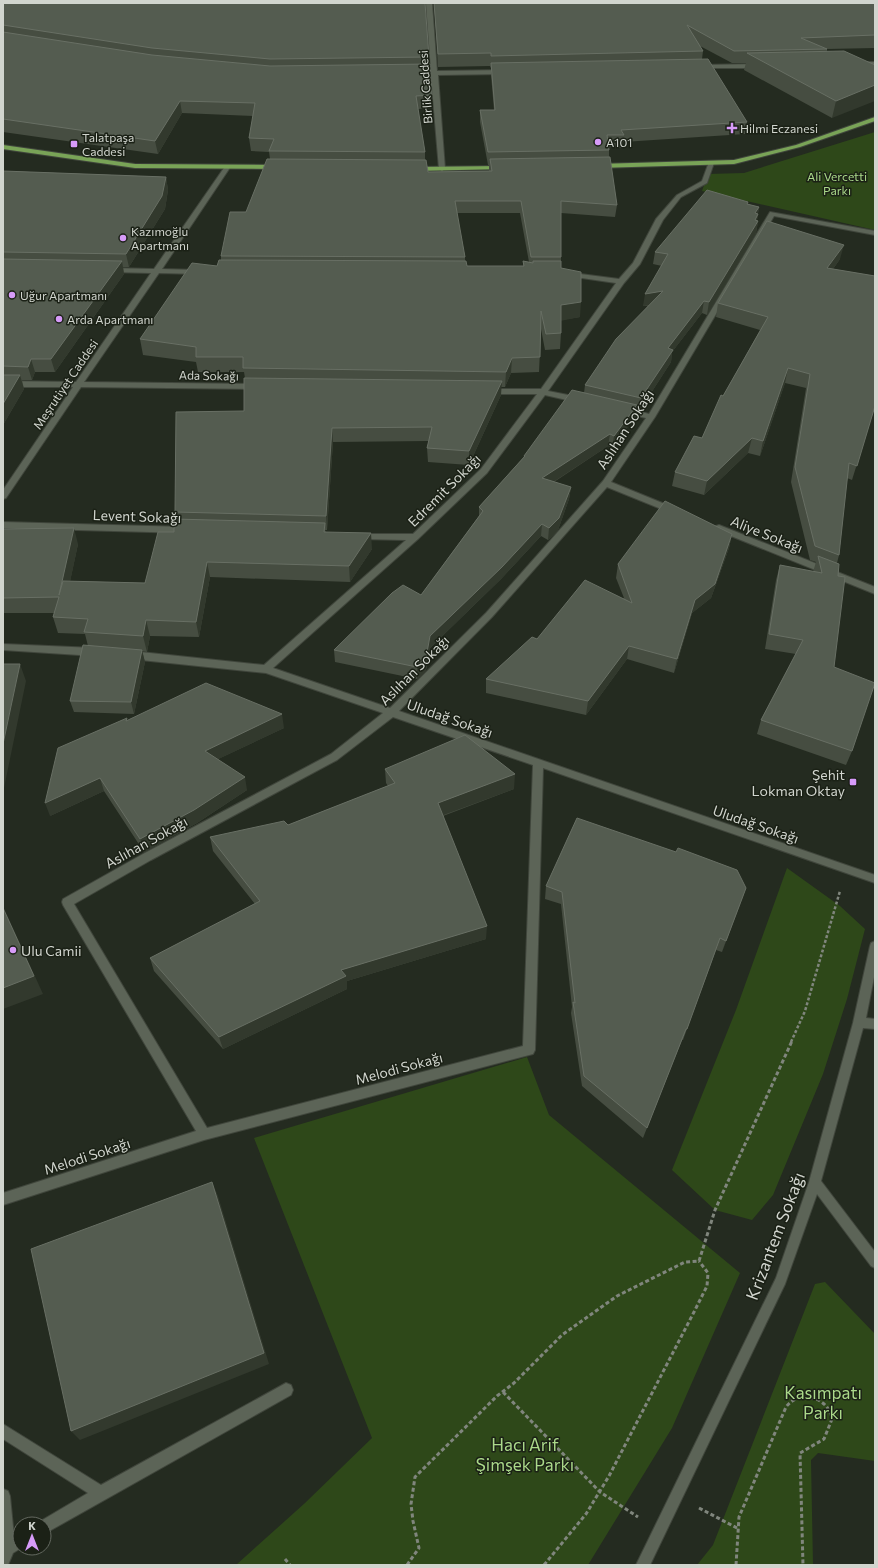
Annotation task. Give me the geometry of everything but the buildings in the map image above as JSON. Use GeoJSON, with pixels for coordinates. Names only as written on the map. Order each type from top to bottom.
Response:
{"type":"FeatureCollection","features":[{"type":"Feature","properties":{"kind":"main road"},"geometry":{"type":"LineString","coordinates":[[590,166],[734,162],[798,146],[875,119]]}},
{"type":"Feature","properties":{"kind":"main road"},"geometry":{"type":"LineString","coordinates":[[3,147],[135,166],[283,167]]}},
{"type":"Feature","properties":{"kind":"main road"},"geometry":{"type":"LineString","coordinates":[[410,169],[512,168]]}},
{"type":"Feature","properties":{"kind":"street","name":"Birlik Caddesi"},"geometry":{"type":"LineString","coordinates":[[429,3],[442,169]]}},
{"type":"Feature","properties":{"kind":"street"},"geometry":{"type":"LineString","coordinates":[[851,64],[875,64]]}},
{"type":"Feature","properties":{"kind":"street"},"geometry":{"type":"LineString","coordinates":[[692,68],[763,66]]}},
{"type":"Feature","properties":{"kind":"street"},"geometry":{"type":"LineString","coordinates":[[411,74],[511,72]]}},
{"type":"Feature","properties":{"kind":"street","name":"Edremit Sokağı"},"geometry":{"type":"LineString","coordinates":[[266,669],[415,538],[484,471],[543,392],[622,281],[636,264],[660,219],[679,196],[706,182],[711,163]]}},
{"type":"Feature","properties":{"kind":"street","name":"Meşrutiyet Caddesi"},"geometry":{"type":"LineString","coordinates":[[3,496],[228,166]]}},
{"type":"Feature","properties":{"kind":"street","name":"Aslıhan Sokağı"},"geometry":{"type":"LineString","coordinates":[[204,1134],[67,902],[147,857],[334,757],[392,712],[489,615],[606,483],[651,417],[772,212],[875,233]]}},
{"type":"Feature","properties":{"kind":"street"},"geometry":{"type":"LineString","coordinates":[[103,270],[204,272]]}},
{"type":"Feature","properties":{"kind":"street"},"geometry":{"type":"LineString","coordinates":[[558,273],[622,281]]}},
{"type":"Feature","properties":{"kind":"street","name":"Ada Sokağı"},"geometry":{"type":"LineString","coordinates":[[3,384],[265,388]]}},
{"type":"Feature","properties":{"kind":"street"},"geometry":{"type":"LineString","coordinates":[[479,391],[543,392],[591,403]]}},
{"type":"Feature","properties":{"kind":"street"},"geometry":{"type":"LineString","coordinates":[[613,408],[651,417]]}},
{"type":"Feature","properties":{"kind":"street"},"geometry":{"type":"LineString","coordinates":[[606,483],[684,514]]}},
{"type":"Feature","properties":{"kind":"street","name":"Levent Sokağı"},"geometry":{"type":"LineString","coordinates":[[3,525],[193,531]]}},
{"type":"Feature","properties":{"kind":"street","name":"Aliye Sokağı"},"geometry":{"type":"LineString","coordinates":[[712,526],[875,590]]}},
{"type":"Feature","properties":{"kind":"street"},"geometry":{"type":"LineString","coordinates":[[351,536],[415,538]]}},
{"type":"Feature","properties":{"kind":"street"},"geometry":{"type":"LineString","coordinates":[[3,647],[50,648],[105,653]]}},
{"type":"Feature","properties":{"kind":"street","name":"Uludağ Sokağı"},"geometry":{"type":"LineString","coordinates":[[120,654],[266,669],[875,879]]}},
{"type":"Feature","properties":{"kind":"street","name":"Melodi Sokağı"},"geometry":{"type":"LineString","coordinates":[[3,1199],[204,1134],[529,1050],[538,764]]}},
{"type":"Feature","properties":{"kind":"street","name":"Krizantem Sokağı"},"geometry":{"type":"LineString","coordinates":[[643,1565],[781,1280],[815,1182],[859,1023],[875,946]]}},
{"type":"Feature","properties":{"kind":"street"},"geometry":{"type":"LineString","coordinates":[[859,1023],[875,1024]]}},
{"type":"Feature","properties":{"kind":"street"},"geometry":{"type":"LineString","coordinates":[[815,1182],[875,1262]]}},
{"type":"Feature","properties":{"kind":"street"},"geometry":{"type":"LineString","coordinates":[[52,1522],[101,1493],[286,1390]]}},
{"type":"Feature","properties":{"kind":"street"},"geometry":{"type":"LineString","coordinates":[[3,1431],[101,1493]]}},
{"type":"Feature","properties":{"kind":"street"},"geometry":{"type":"LineString","coordinates":[[3,1496],[10,1550]]}},
{"type":"Feature","properties":{"kind":"path"},"geometry":{"type":"LineString","coordinates":[[699,1261],[715,1210],[805,1011],[846,869]]}},
{"type":"Feature","properties":{"kind":"path"},"geometry":{"type":"LineString","coordinates":[[407,1565],[419,1548],[411,1514],[410,1490],[415,1477],[503,1392],[514,1384],[562,1335],[617,1296],[685,1262],[699,1261]]}},
{"type":"Feature","properties":{"kind":"path"},"geometry":{"type":"LineString","coordinates":[[544,1565],[586,1514],[600,1492],[707,1286],[708,1274],[699,1261]]}},
{"type":"Feature","properties":{"kind":"path"},"geometry":{"type":"LineString","coordinates":[[503,1392],[600,1492],[659,1530]]}},
{"type":"Feature","properties":{"kind":"path"},"geometry":{"type":"LineString","coordinates":[[736,1565],[737,1528],[739,1517],[781,1418],[789,1403],[805,1396],[815,1398],[823,1403],[832,1416],[831,1424],[824,1439],[812,1444],[800,1453],[803,1565]]}},
{"type":"Feature","properties":{"kind":"path"},"geometry":{"type":"LineString","coordinates":[[676,1495],[737,1528]]}},
{"type":"Feature","properties":{"kind":"path"},"geometry":{"type":"LineString","coordinates":[[285,1559],[290,1565]]}},
{"type":"Feature","properties":{"kind":"green space","name":"Ali Vercetti Parkı"},"geometry":{"type":"Polygon","coordinates":[[[875,132],[875,230],[702,191],[708,174],[744,173],[875,132]]]}},
{"type":"Feature","properties":{"kind":"green space"},"geometry":{"type":"Polygon","coordinates":[[[787,868],[840,906],[865,929],[847,999],[823,1074],[773,1195],[752,1220],[715,1210],[672,1170],[736,1010],[787,868]]]}},
{"type":"Feature","properties":{"kind":"green space","name":"Hacı Arif Şimşek Parkı"},"geometry":{"type":"Polygon","coordinates":[[[527,1057],[549,1115],[740,1273],[672,1428],[588,1565],[236,1565],[305,1503],[372,1438],[254,1138],[527,1057]]]}},
{"type":"Feature","properties":{"kind":"green space","name":"Kasımpatı Parkı"},"geometry":{"type":"Polygon","coordinates":[[[825,1282],[875,1334],[875,1461],[818,1453],[811,1460],[813,1565],[697,1565],[713,1545],[815,1284],[825,1282]]]}},
{"type":"Feature","properties":{"kind":"place","name":"Hilmi Eczanesi"},"geometry":{"type":"Point","coordinates":[732,128]}},
{"type":"Feature","properties":{"kind":"place","name":"A101"},"geometry":{"type":"Point","coordinates":[598,142]}},
{"type":"Feature","properties":{"kind":"place","name":"Talatpaşa Caddesi"},"geometry":{"type":"Point","coordinates":[74,144]}},
{"type":"Feature","properties":{"kind":"place","name":"Kazımoğlu Apartmanı"},"geometry":{"type":"Point","coordinates":[123,238]}},
{"type":"Feature","properties":{"kind":"place","name":"Uğur Apartmanı"},"geometry":{"type":"Point","coordinates":[12,295]}},
{"type":"Feature","properties":{"kind":"place","name":"Arda Apartmanı"},"geometry":{"type":"Point","coordinates":[59,319]}},
{"type":"Feature","properties":{"kind":"place","name":"Şehit Lokman Oktay"},"geometry":{"type":"Point","coordinates":[853,782]}},
{"type":"Feature","properties":{"kind":"place","name":"Ulu Camii"},"geometry":{"type":"Point","coordinates":[13,950]}}]}
